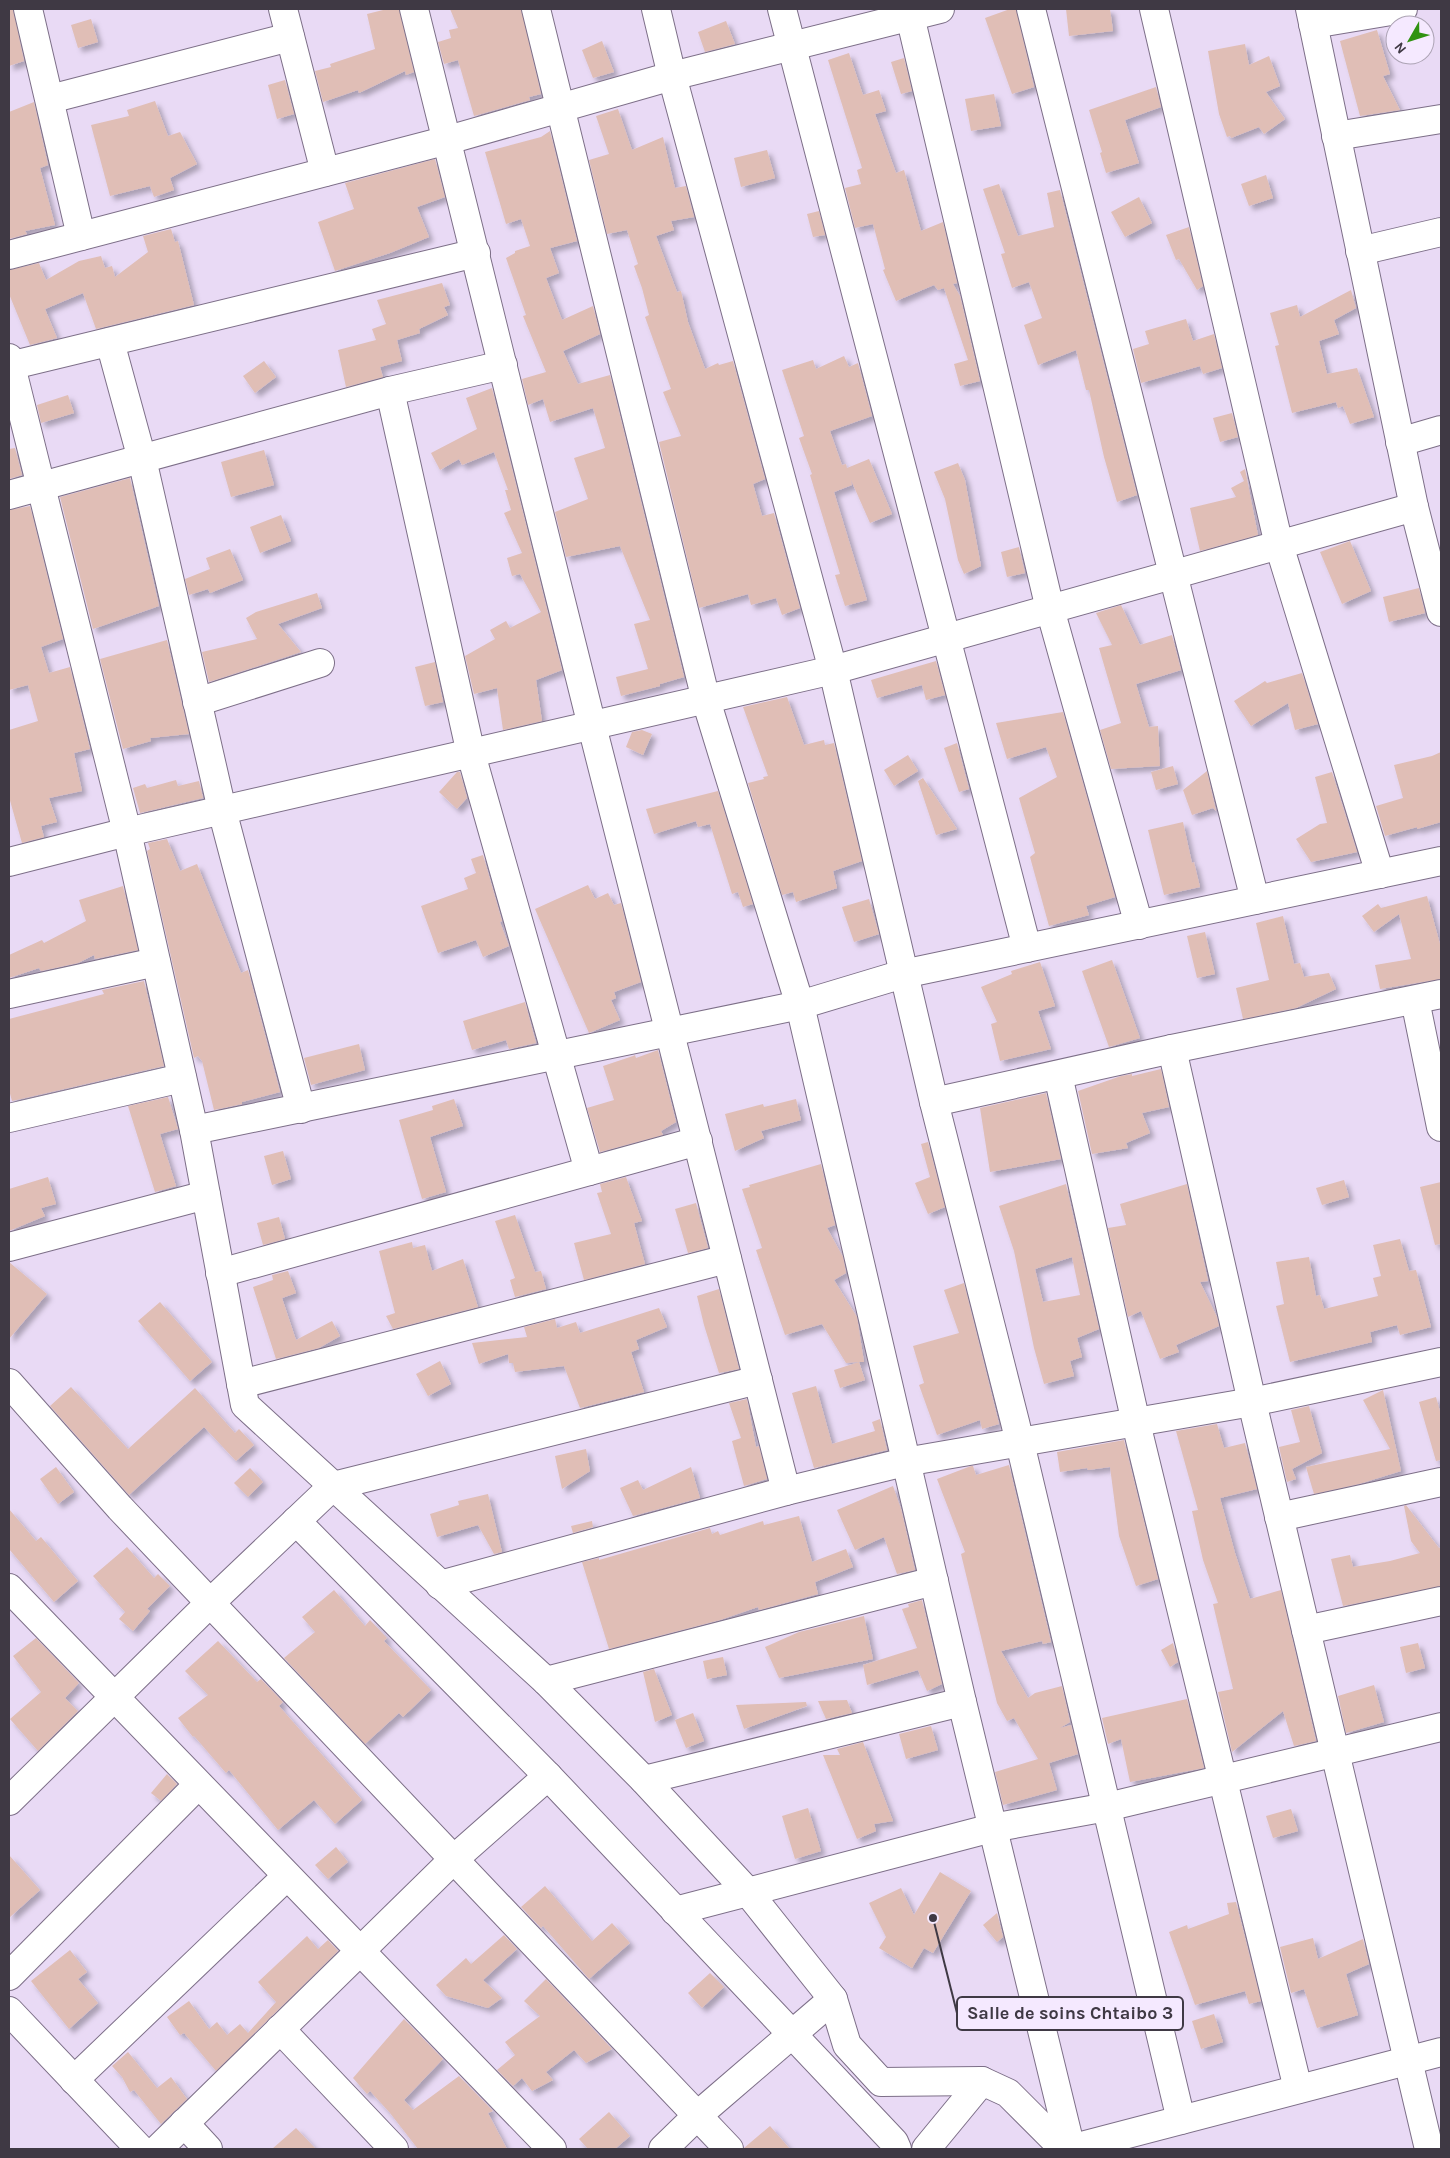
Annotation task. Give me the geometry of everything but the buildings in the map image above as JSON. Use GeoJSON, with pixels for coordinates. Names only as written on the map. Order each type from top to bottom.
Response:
{"type":"FeatureCollection","features":[{"type":"Feature","properties":{"kind":"street"},"geometry":{"type":"LineString","coordinates":[[28,9],[81,236]]}},
{"type":"Feature","properties":{"kind":"street"},"geometry":{"type":"LineString","coordinates":[[282,9],[326,172]]}},
{"type":"Feature","properties":{"kind":"street"},"geometry":{"type":"LineString","coordinates":[[414,9],[592,726],[786,1491]]}},
{"type":"Feature","properties":{"kind":"street"},"geometry":{"type":"LineString","coordinates":[[536,9],[706,700],[800,1005],[962,1702],[1070,2149],[1441,2052]]}},
{"type":"Feature","properties":{"kind":"street"},"geometry":{"type":"LineString","coordinates":[[656,9],[672,76],[833,670],[903,974],[1020,1443],[1181,2120]]}},
{"type":"Feature","properties":{"kind":"street"},"geometry":{"type":"LineString","coordinates":[[782,9],[1027,948]]}},
{"type":"Feature","properties":{"kind":"street"},"geometry":{"type":"LineString","coordinates":[[9,255],[448,140],[672,76],[940,9]]}},
{"type":"Feature","properties":{"kind":"street"},"geometry":{"type":"LineString","coordinates":[[1031,9],[1255,900]]}},
{"type":"Feature","properties":{"kind":"street"},"geometry":{"type":"LineString","coordinates":[[1154,9],[1280,545],[1380,874]]}},
{"type":"Feature","properties":{"kind":"street"},"geometry":{"type":"LineString","coordinates":[[1402,9],[1311,17],[1414,507],[1437,582],[1441,612]]}},
{"type":"Feature","properties":{"kind":"street"},"geometry":{"type":"LineString","coordinates":[[910,16],[1050,609],[1139,924]]}},
{"type":"Feature","properties":{"kind":"street"},"geometry":{"type":"LineString","coordinates":[[50,99],[290,37]]}},
{"type":"Feature","properties":{"kind":"street"},"geometry":{"type":"LineString","coordinates":[[1336,136],[1441,119]]}},
{"type":"Feature","properties":{"kind":"street"},"geometry":{"type":"LineString","coordinates":[[1360,251],[1441,232]]}},
{"type":"Feature","properties":{"kind":"street"},"geometry":{"type":"LineString","coordinates":[[476,253],[110,342],[9,364],[126,832],[156,962],[194,1130],[245,1405],[546,1681],[644,1780],[747,1891],[833,1999],[847,2045],[881,2082],[982,2081],[1008,2093],[1064,2149]]}},
{"type":"Feature","properties":{"kind":"street"},"geometry":{"type":"LineString","coordinates":[[110,342],[142,459],[222,810],[301,1109]]}},
{"type":"Feature","properties":{"kind":"street"},"geometry":{"type":"LineString","coordinates":[[9,495],[390,391],[503,365]]}},
{"type":"Feature","properties":{"kind":"street"},"geometry":{"type":"LineString","coordinates":[[390,391],[471,754],[589,1171]]}},
{"type":"Feature","properties":{"kind":"street"},"geometry":{"type":"LineString","coordinates":[[1400,442],[1441,430]]}},
{"type":"Feature","properties":{"kind":"street"},"geometry":{"type":"LineString","coordinates":[[9,862],[126,832],[833,670],[1414,507]]}},
{"type":"Feature","properties":{"kind":"street"},"geometry":{"type":"LineString","coordinates":[[197,702],[320,662]]}},
{"type":"Feature","properties":{"kind":"street"},"geometry":{"type":"LineString","coordinates":[[194,1130],[671,1033],[800,1005],[903,974],[1441,861]]}},
{"type":"Feature","properties":{"kind":"street"},"geometry":{"type":"LineString","coordinates":[[9,994],[156,962]]}},
{"type":"Feature","properties":{"kind":"street"},"geometry":{"type":"LineString","coordinates":[[934,1102],[1172,1049],[1441,994]]}},
{"type":"Feature","properties":{"kind":"street"},"geometry":{"type":"LineString","coordinates":[[1415,1000],[1441,1127]]}},
{"type":"Feature","properties":{"kind":"street"},"geometry":{"type":"LineString","coordinates":[[1172,1049],[1252,1402],[1429,2149]]}},
{"type":"Feature","properties":{"kind":"street"},"geometry":{"type":"LineString","coordinates":[[1058,1074],[1136,1423],[1298,2089]]}},
{"type":"Feature","properties":{"kind":"street"},"geometry":{"type":"LineString","coordinates":[[9,1118],[182,1078]]}},
{"type":"Feature","properties":{"kind":"street"},"geometry":{"type":"LineString","coordinates":[[220,1273],[698,1141]]}},
{"type":"Feature","properties":{"kind":"street"},"geometry":{"type":"LineString","coordinates":[[9,1247],[206,1195]]}},
{"type":"Feature","properties":{"kind":"street"},"geometry":{"type":"LineString","coordinates":[[241,1384],[728,1259]]}},
{"type":"Feature","properties":{"kind":"street"},"geometry":{"type":"LineString","coordinates":[[440,1585],[786,1491],[906,1462],[1252,1402],[1441,1362]]}},
{"type":"Feature","properties":{"kind":"street"},"geometry":{"type":"LineString","coordinates":[[13,1786],[114,1698],[210,1603],[334,1486],[758,1380]]}},
{"type":"Feature","properties":{"kind":"street"},"geometry":{"type":"LineString","coordinates":[[9,1383],[120,1508],[729,2149]]}},
{"type":"Feature","properties":{"kind":"street"},"geometry":{"type":"LineString","coordinates":[[1279,1517],[1441,1482]]}},
{"type":"Feature","properties":{"kind":"street"},"geometry":{"type":"LineString","coordinates":[[296,1521],[548,1776],[894,2142],[897,2149]]}},
{"type":"Feature","properties":{"kind":"street"},"geometry":{"type":"LineString","coordinates":[[546,1681],[934,1581]]}},
{"type":"Feature","properties":{"kind":"street"},"geometry":{"type":"LineString","coordinates":[[9,1588],[552,2149]]}},
{"type":"Feature","properties":{"kind":"street"},"geometry":{"type":"LineString","coordinates":[[1306,1630],[1441,1601]]}},
{"type":"Feature","properties":{"kind":"street"},"geometry":{"type":"LineString","coordinates":[[644,1780],[962,1702]]}},
{"type":"Feature","properties":{"kind":"street"},"geometry":{"type":"LineString","coordinates":[[675,1911],[992,1828],[1107,1807],[1441,1727]]}},
{"type":"Feature","properties":{"kind":"street"},"geometry":{"type":"LineString","coordinates":[[158,2149],[454,1859],[548,1776]]}},
{"type":"Feature","properties":{"kind":"street"},"geometry":{"type":"LineString","coordinates":[[9,1976],[198,1784]]}},
{"type":"Feature","properties":{"kind":"street"},"geometry":{"type":"LineString","coordinates":[[74,2080],[287,1876]]}},
{"type":"Feature","properties":{"kind":"street"},"geometry":{"type":"LineString","coordinates":[[663,2149],[698,2115],[833,1999]]}},
{"type":"Feature","properties":{"kind":"street"},"geometry":{"type":"LineString","coordinates":[[9,2011],[140,2149]]}},
{"type":"Feature","properties":{"kind":"street"},"geometry":{"type":"LineString","coordinates":[[280,2029],[394,2149]]}},
{"type":"Feature","properties":{"kind":"street"},"geometry":{"type":"LineString","coordinates":[[926,2149],[982,2081]]}},
{"type":"Feature","properties":{"kind":"street"},"geometry":{"type":"LineString","coordinates":[[184,2123],[208,2149]]}},
{"type":"Feature","properties":{"kind":"place","name":"Salle de soins Chtaibo 3"},"geometry":{"type":"Point","coordinates":[933,1918]}}]}
